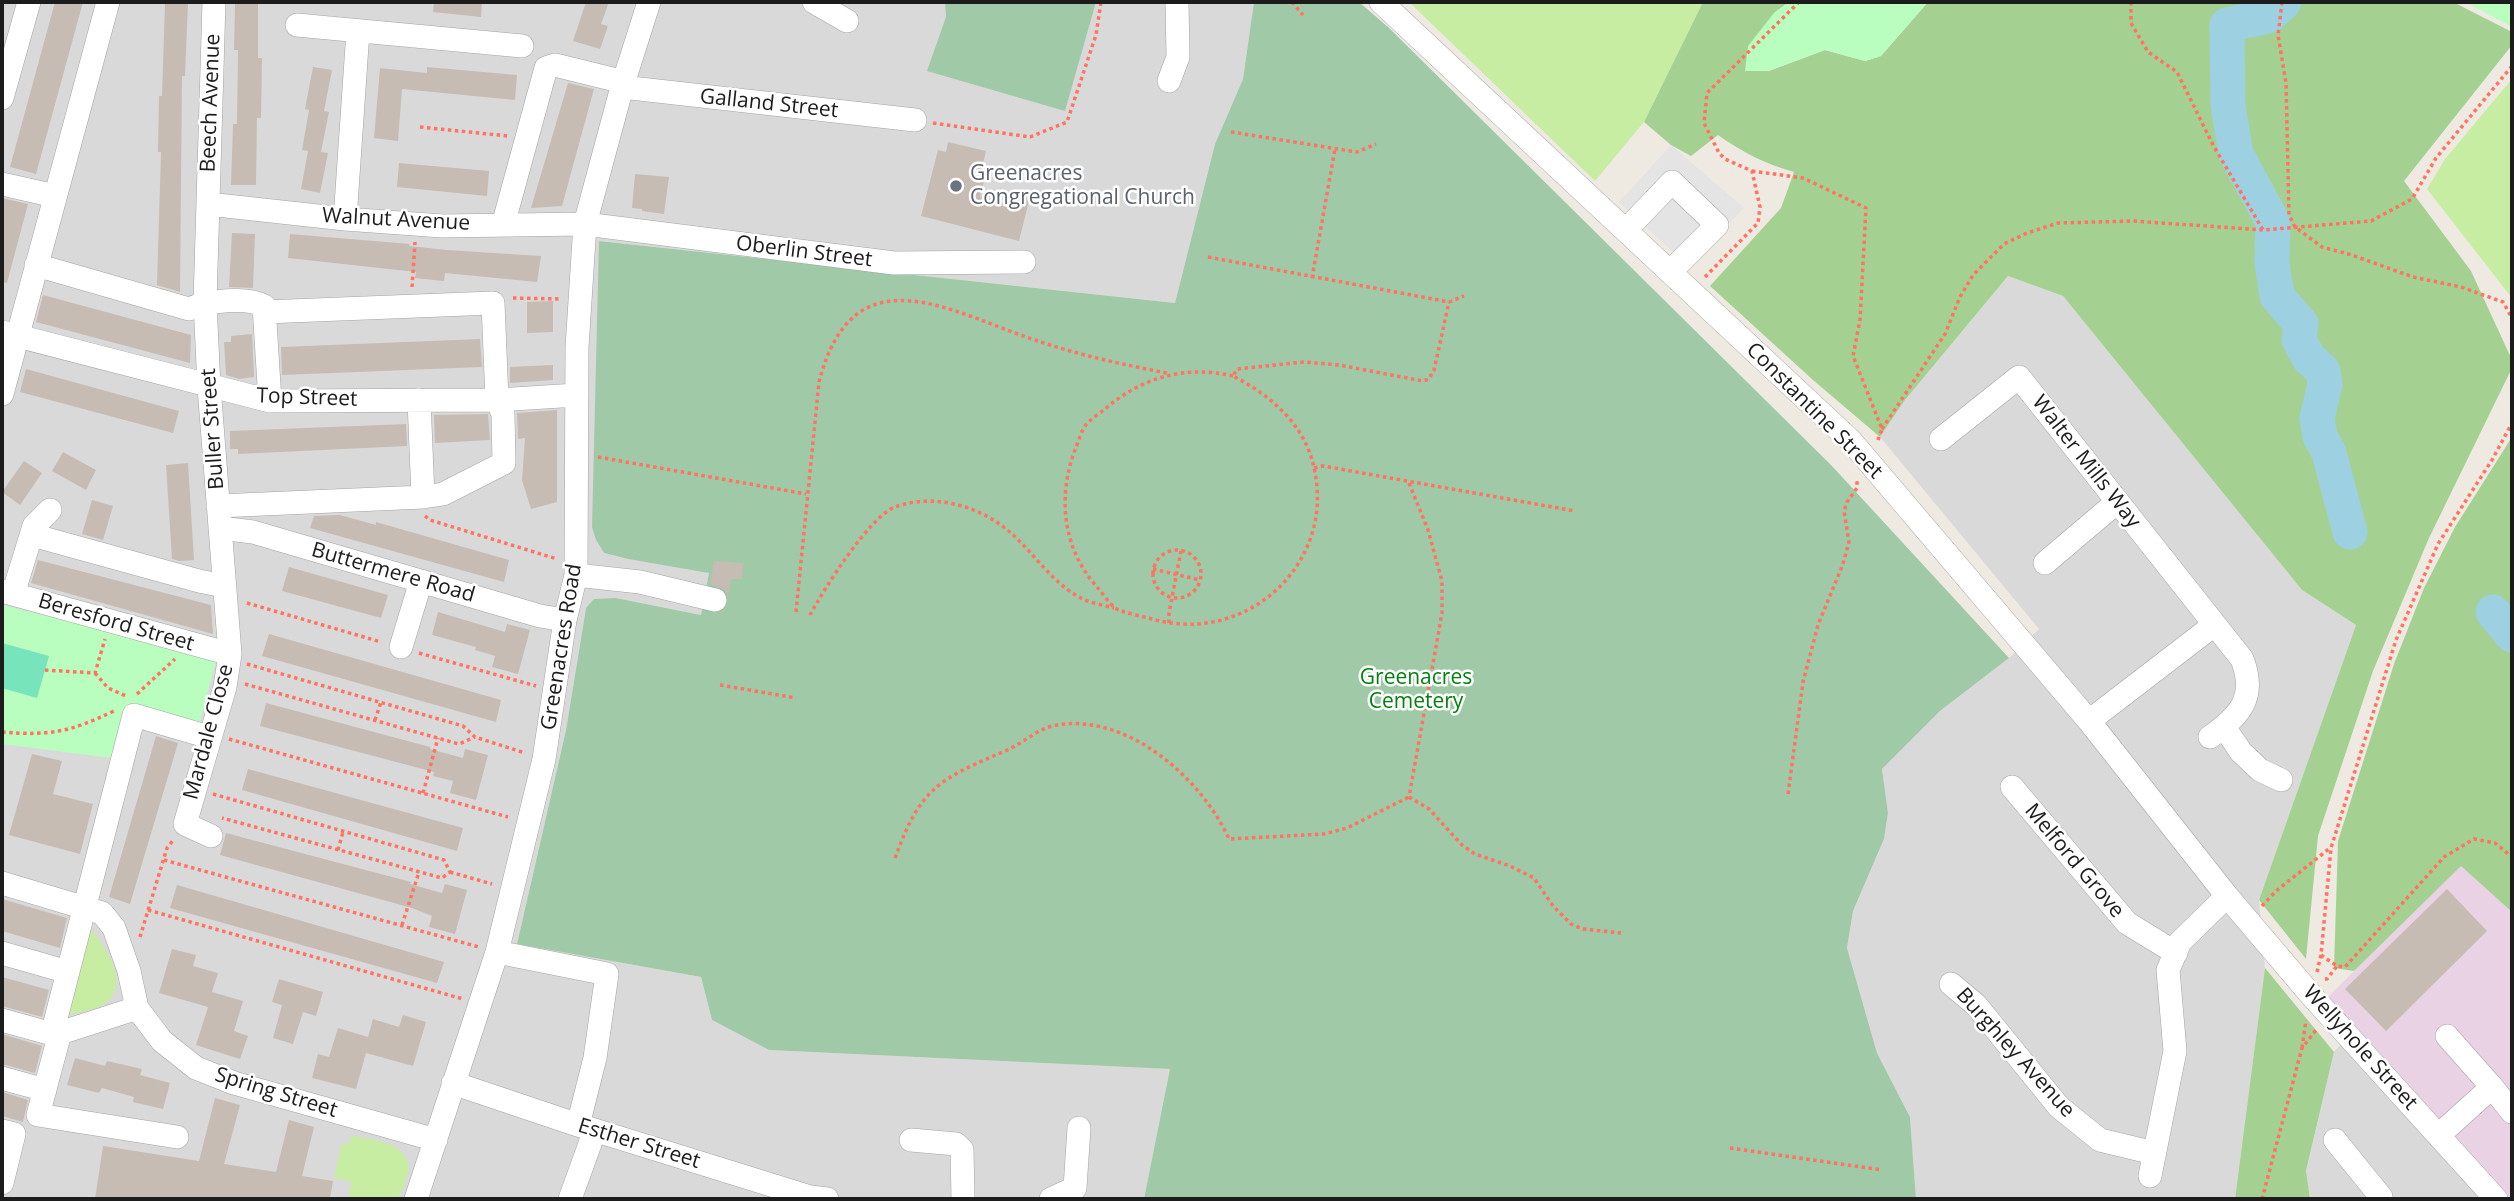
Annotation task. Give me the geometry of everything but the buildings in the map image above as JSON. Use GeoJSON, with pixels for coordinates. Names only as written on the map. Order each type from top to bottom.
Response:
{"type":"FeatureCollection","features":[{"type":"Feature","properties":{"kind":"street"},"geometry":{"type":"LineString","coordinates":[[2,98],[29,2]]}},
{"type":"Feature","properties":{"kind":"street"},"geometry":{"type":"LineString","coordinates":[[2,394],[10,334],[36,265],[108,2]]}},
{"type":"Feature","properties":{"kind":"street","name":"Beech Avenue"},"geometry":{"type":"LineString","coordinates":[[208,204],[214,2]]}},
{"type":"Feature","properties":{"kind":"street","name":"Greenacres Road"},"geometry":{"type":"LineString","coordinates":[[416,1199],[497,952],[544,759],[565,620],[576,569],[579,299],[585,223],[649,2]]}},
{"type":"Feature","properties":{"kind":"street"},"geometry":{"type":"LineString","coordinates":[[814,2],[847,21]]}},
{"type":"Feature","properties":{"kind":"street"},"geometry":{"type":"LineString","coordinates":[[1169,81],[1178,57],[1177,2]]}},
{"type":"Feature","properties":{"kind":"street","name":"Constantine Street"},"geometry":{"type":"LineString","coordinates":[[1381,2],[1851,441],[2089,721],[2227,895]]}},
{"type":"Feature","properties":{"kind":"street"},"geometry":{"type":"LineString","coordinates":[[297,25],[522,46]]}},
{"type":"Feature","properties":{"kind":"street"},"geometry":{"type":"LineString","coordinates":[[345,219],[358,31]]}},
{"type":"Feature","properties":{"kind":"street","name":"Galland Street"},"geometry":{"type":"LineString","coordinates":[[526,138],[546,68],[555,65],[623,85],[915,120]]}},
{"type":"Feature","properties":{"kind":"street"},"geometry":{"type":"LineString","coordinates":[[503,225],[526,138]]}},
{"type":"Feature","properties":{"kind":"street"},"geometry":{"type":"LineString","coordinates":[[1626,230],[1672,182],[1681,190],[1717,225],[1671,272]]}},
{"type":"Feature","properties":{"kind":"street"},"geometry":{"type":"LineString","coordinates":[[2,184],[55,196]]}},
{"type":"Feature","properties":{"kind":"street","name":"Walnut Avenue"},"geometry":{"type":"LineString","coordinates":[[208,204],[417,224],[585,223]]}},
{"type":"Feature","properties":{"kind":"street","name":"Buller Street"},"geometry":{"type":"LineString","coordinates":[[208,204],[205,302],[228,664]]}},
{"type":"Feature","properties":{"kind":"street","name":"Oberlin Street"},"geometry":{"type":"LineString","coordinates":[[585,223],[894,263],[1024,262]]}},
{"type":"Feature","properties":{"kind":"street"},"geometry":{"type":"LineString","coordinates":[[36,265],[189,309],[205,302],[257,302],[264,306],[270,401]]}},
{"type":"Feature","properties":{"kind":"street"},"geometry":{"type":"LineString","coordinates":[[219,517],[443,494],[504,463],[503,414],[497,400],[493,303],[264,312]]}},
{"type":"Feature","properties":{"kind":"street","name":"Top Street"},"geometry":{"type":"LineString","coordinates":[[10,334],[270,401],[497,400],[577,395]]}},
{"type":"Feature","properties":{"kind":"street","name":"Walter Mills Way"},"geometry":{"type":"LineString","coordinates":[[1941,439],[2019,377],[2242,659],[2248,675],[2249,689],[2236,715],[2217,732],[2260,770],[2281,780]]}},
{"type":"Feature","properties":{"kind":"street"},"geometry":{"type":"LineString","coordinates":[[419,400],[423,497]]}},
{"type":"Feature","properties":{"kind":"street"},"geometry":{"type":"LineString","coordinates":[[2045,563],[2117,502]]}},
{"type":"Feature","properties":{"kind":"street"},"geometry":{"type":"LineString","coordinates":[[8,592],[34,526],[50,510]]}},
{"type":"Feature","properties":{"kind":"street","name":"Buttermere Road"},"geometry":{"type":"LineString","coordinates":[[219,517],[253,532],[540,616],[565,620]]}},
{"type":"Feature","properties":{"kind":"street"},"geometry":{"type":"LineString","coordinates":[[32,535],[224,586]]}},
{"type":"Feature","properties":{"kind":"street"},"geometry":{"type":"LineString","coordinates":[[576,569],[715,600]]}},
{"type":"Feature","properties":{"kind":"street"},"geometry":{"type":"LineString","coordinates":[[401,647],[421,581]]}},
{"type":"Feature","properties":{"kind":"street","name":"Beresford Street"},"geometry":{"type":"LineString","coordinates":[[8,592],[189,643],[228,664]]}},
{"type":"Feature","properties":{"kind":"street"},"geometry":{"type":"LineString","coordinates":[[2089,721],[2214,625]]}},
{"type":"Feature","properties":{"kind":"street","name":"Mardale Close"},"geometry":{"type":"LineString","coordinates":[[211,836],[190,807],[228,664]]}},
{"type":"Feature","properties":{"kind":"street"},"geometry":{"type":"LineString","coordinates":[[177,1137],[38,1115],[68,972],[134,715],[210,735]]}},
{"type":"Feature","properties":{"kind":"street","name":"Melford Grove"},"geometry":{"type":"LineString","coordinates":[[2012,787],[2127,923],[2176,953]]}},
{"type":"Feature","properties":{"kind":"street","name":"Spring Street"},"geometry":{"type":"LineString","coordinates":[[2,883],[102,913],[114,928],[129,971],[137,1008],[162,1041],[196,1068],[234,1083],[436,1140]]}},
{"type":"Feature","properties":{"kind":"street"},"geometry":{"type":"LineString","coordinates":[[2150,1176],[2175,1051],[2168,970],[2180,942],[2227,895]]}},
{"type":"Feature","properties":{"kind":"street","name":"Wellyhole Street"},"geometry":{"type":"LineString","coordinates":[[2227,895],[2311,995],[2496,1199]]}},
{"type":"Feature","properties":{"kind":"street"},"geometry":{"type":"LineString","coordinates":[[497,952],[607,974],[586,1127],[570,1199]]}},
{"type":"Feature","properties":{"kind":"street"},"geometry":{"type":"LineString","coordinates":[[2,953],[68,972]]}},
{"type":"Feature","properties":{"kind":"street","name":"Burghley Avenue"},"geometry":{"type":"LineString","coordinates":[[1951,984],[1976,1005],[2059,1107],[2100,1140],[2154,1153]]}},
{"type":"Feature","properties":{"kind":"street"},"geometry":{"type":"LineString","coordinates":[[2,1020],[56,1033],[137,1008]]}},
{"type":"Feature","properties":{"kind":"street"},"geometry":{"type":"LineString","coordinates":[[2447,1036],[2512,1112]]}},
{"type":"Feature","properties":{"kind":"street"},"geometry":{"type":"LineString","coordinates":[[2,1078],[45,1090]]}},
{"type":"Feature","properties":{"kind":"street","name":"Esther Street"},"geometry":{"type":"LineString","coordinates":[[453,1083],[810,1197],[827,1199]]}},
{"type":"Feature","properties":{"kind":"street"},"geometry":{"type":"LineString","coordinates":[[2439,1135],[2492,1087]]}},
{"type":"Feature","properties":{"kind":"street"},"geometry":{"type":"LineString","coordinates":[[1051,1199],[1074,1188],[1079,1128]]}},
{"type":"Feature","properties":{"kind":"street"},"geometry":{"type":"LineString","coordinates":[[2,1183],[8,1133]]}},
{"type":"Feature","properties":{"kind":"street"},"geometry":{"type":"LineString","coordinates":[[911,1140],[956,1144],[962,1150],[963,1199]]}},
{"type":"Feature","properties":{"kind":"street"},"geometry":{"type":"LineString","coordinates":[[2335,1140],[2380,1199]]}},
{"type":"Feature","properties":{"kind":"path"},"geometry":{"type":"LineString","coordinates":[[915,120],[1030,137],[1067,122],[1096,35],[1101,2]]}},
{"type":"Feature","properties":{"kind":"path"},"geometry":{"type":"LineString","coordinates":[[1292,2],[1303,15]]}},
{"type":"Feature","properties":{"kind":"path"},"geometry":{"type":"LineString","coordinates":[[1800,2],[1707,93],[1704,123],[1719,153],[1725,159],[1752,172],[1804,178],[1866,208],[1860,320],[1853,356],[1882,429]]}},
{"type":"Feature","properties":{"kind":"path"},"geometry":{"type":"LineString","coordinates":[[2131,2],[2131,23],[2142,42],[2148,52],[2177,72],[2213,145],[2263,230]]}},
{"type":"Feature","properties":{"kind":"path"},"geometry":{"type":"LineString","coordinates":[[2282,2],[2278,35],[2286,83],[2289,215],[2295,227],[2322,247],[2413,277],[2461,287],[2503,302],[2512,318]]}},
{"type":"Feature","properties":{"kind":"path"},"geometry":{"type":"LineString","coordinates":[[1788,794],[1803,682],[1818,625],[1849,542],[1844,511],[1847,502],[1857,488],[1860,471],[1869,463],[1882,429],[1945,334],[1973,275],[2004,244],[2026,233],[2058,223],[2134,221],[2263,230],[2371,221],[2412,199],[2436,158],[2512,66]]}},
{"type":"Feature","properties":{"kind":"path"},"geometry":{"type":"LineString","coordinates":[[420,127],[526,138]]}},
{"type":"Feature","properties":{"kind":"path"},"geometry":{"type":"LineString","coordinates":[[1231,132],[1357,152],[1376,144]]}},
{"type":"Feature","properties":{"kind":"path"},"geometry":{"type":"LineString","coordinates":[[1312,278],[1335,148]]}},
{"type":"Feature","properties":{"kind":"path"},"geometry":{"type":"LineString","coordinates":[[1690,291],[1758,223],[1760,207],[1752,172]]}},
{"type":"Feature","properties":{"kind":"path"},"geometry":{"type":"LineString","coordinates":[[412,307],[417,224]]}},
{"type":"Feature","properties":{"kind":"path"},"geometry":{"type":"LineString","coordinates":[[1208,257],[1449,302],[1464,296]]}},
{"type":"Feature","properties":{"kind":"path"},"geometry":{"type":"LineString","coordinates":[[493,303],[498,298],[579,299]]}},
{"type":"Feature","properties":{"kind":"path"},"geometry":{"type":"LineString","coordinates":[[796,612],[819,382],[825,359],[836,337],[847,322],[863,309],[877,303],[918,301],[943,306],[1041,342],[1106,361],[1169,374]]}},
{"type":"Feature","properties":{"kind":"path"},"geometry":{"type":"LineString","coordinates":[[1233,376],[1237,369],[1304,362],[1339,365],[1423,381],[1429,379],[1434,370],[1449,302]]}},
{"type":"Feature","properties":{"kind":"path"},"geometry":{"type":"LineString","coordinates":[[810,615],[824,588],[878,520],[894,508],[921,502],[962,504],[990,517],[1023,543],[1052,577],[1082,599],[1116,609],[1169,623],[1204,624],[1229,619],[1247,611],[1279,589],[1290,575],[1311,539],[1317,501],[1314,468],[1299,432],[1290,419],[1262,393],[1233,376],[1188,371],[1148,381],[1115,400],[1085,426],[1070,463],[1065,504],[1066,524],[1073,551],[1090,580],[1116,609]]}},
{"type":"Feature","properties":{"kind":"path"},"geometry":{"type":"LineString","coordinates":[[2337,966],[2327,979],[2316,976],[2321,955],[2331,848],[2401,628],[2438,544],[2492,460],[2512,423]]}},
{"type":"Feature","properties":{"kind":"path"},"geometry":{"type":"LineString","coordinates":[[598,457],[806,494]]}},
{"type":"Feature","properties":{"kind":"path"},"geometry":{"type":"LineString","coordinates":[[1314,468],[1323,466],[1575,511]]}},
{"type":"Feature","properties":{"kind":"path"},"geometry":{"type":"LineString","coordinates":[[1409,483],[1428,530],[1442,580],[1442,613],[1409,797]]}},
{"type":"Feature","properties":{"kind":"path"},"geometry":{"type":"LineString","coordinates":[[423,497],[422,514],[430,520],[552,557],[576,569]]}},
{"type":"Feature","properties":{"kind":"path"},"geometry":{"type":"LineString","coordinates":[[1169,623],[1171,598],[1181,551]]}},
{"type":"Feature","properties":{"kind":"path"},"geometry":{"type":"LineString","coordinates":[[1181,551],[1195,558],[1201,572],[1198,587],[1186,597],[1171,598],[1158,590],[1153,569],[1156,562],[1167,552],[1181,551]]}},
{"type":"Feature","properties":{"kind":"path"},"geometry":{"type":"LineString","coordinates":[[1153,569],[1200,580]]}},
{"type":"Feature","properties":{"kind":"path"},"geometry":{"type":"LineString","coordinates":[[45,670],[95,673],[110,622]]}},
{"type":"Feature","properties":{"kind":"path"},"geometry":{"type":"LineString","coordinates":[[125,704],[161,674],[189,643]]}},
{"type":"Feature","properties":{"kind":"path"},"geometry":{"type":"LineString","coordinates":[[228,664],[381,702],[463,726],[475,737],[544,759]]}},
{"type":"Feature","properties":{"kind":"path"},"geometry":{"type":"LineString","coordinates":[[228,664],[375,720],[459,744],[475,737]]}},
{"type":"Feature","properties":{"kind":"path"},"geometry":{"type":"LineString","coordinates":[[720,685],[796,698]]}},
{"type":"Feature","properties":{"kind":"path"},"geometry":{"type":"LineString","coordinates":[[375,720],[381,702]]}},
{"type":"Feature","properties":{"kind":"path"},"geometry":{"type":"LineString","coordinates":[[2,732],[39,735],[65,732],[117,710]]}},
{"type":"Feature","properties":{"kind":"path"},"geometry":{"type":"LineString","coordinates":[[895,858],[917,808],[940,783],[961,770],[1013,748],[1042,729],[1055,725],[1094,724],[1134,740],[1152,751],[1177,768],[1209,802],[1229,839],[1324,834],[1347,828],[1409,797]]}},
{"type":"Feature","properties":{"kind":"path"},"geometry":{"type":"LineString","coordinates":[[210,735],[530,823]]}},
{"type":"Feature","properties":{"kind":"path"},"geometry":{"type":"LineString","coordinates":[[423,793],[438,738]]}},
{"type":"Feature","properties":{"kind":"path"},"geometry":{"type":"LineString","coordinates":[[1409,797],[1429,809],[1462,845],[1475,854],[1534,878],[1553,906],[1571,924],[1583,929],[1621,933]]}},
{"type":"Feature","properties":{"kind":"path"},"geometry":{"type":"LineString","coordinates":[[190,807],[343,831],[444,860],[450,872],[513,891]]}},
{"type":"Feature","properties":{"kind":"path"},"geometry":{"type":"LineString","coordinates":[[190,807],[442,878],[450,872]]}},
{"type":"Feature","properties":{"kind":"path"},"geometry":{"type":"LineString","coordinates":[[129,971],[167,848],[190,807]]}},
{"type":"Feature","properties":{"kind":"path"},"geometry":{"type":"LineString","coordinates":[[338,850],[343,831]]}},
{"type":"Feature","properties":{"kind":"path"},"geometry":{"type":"LineString","coordinates":[[2321,955],[2337,966],[2345,967],[2444,857],[2474,839],[2495,844],[2512,857]]}},
{"type":"Feature","properties":{"kind":"path"},"geometry":{"type":"LineString","coordinates":[[2248,920],[2276,891],[2331,848]]}},
{"type":"Feature","properties":{"kind":"path"},"geometry":{"type":"LineString","coordinates":[[164,860],[497,952]]}},
{"type":"Feature","properties":{"kind":"path"},"geometry":{"type":"LineString","coordinates":[[402,926],[419,872]]}},
{"type":"Feature","properties":{"kind":"path"},"geometry":{"type":"LineString","coordinates":[[148,910],[480,1004]]}},
{"type":"Feature","properties":{"kind":"path"},"geometry":{"type":"LineString","coordinates":[[2262,1199],[2302,1048],[2307,1014]]}},
{"type":"Feature","properties":{"kind":"path"},"geometry":{"type":"LineString","coordinates":[[2302,1048],[2319,1027]]}},
{"type":"Feature","properties":{"kind":"path"},"geometry":{"type":"LineString","coordinates":[[1730,1148],[1882,1170]]}},
{"type":"Feature","properties":{"kind":"shaded area"},"geometry":{"type":"Polygon","coordinates":[[[2,2],[1254,2],[1243,79],[1215,144],[1175,303],[599,241],[596,540],[604,553],[709,572],[701,615],[616,598],[586,608],[566,730],[517,944],[701,977],[712,1020],[769,1050],[1171,1069],[1144,1199],[2,1199],[2,2]]]}},
{"type":"Feature","properties":{"kind":"shaded area"},"geometry":{"type":"Polygon","coordinates":[[[1671,145],[1744,208],[1688,266],[1619,202],[1671,145]]]}},
{"type":"Feature","properties":{"kind":"shaded area"},"geometry":{"type":"Polygon","coordinates":[[[2008,276],[2063,296],[2302,590],[2356,625],[2259,900],[2265,968],[2235,1199],[1916,1199],[1910,1117],[1877,1053],[1847,948],[1853,911],[1884,839],[1888,813],[1882,769],[1940,711],[2009,658],[2039,629],[1880,437],[1905,400],[2008,276]]]}},
{"type":"Feature","properties":{"kind":"shaded area"},"geometry":{"type":"Polygon","coordinates":[[[2461,865],[2512,912],[2512,1199],[2328,997],[2461,865]]]}},
{"type":"Feature","properties":{"kind":"shaded area"},"geometry":{"type":"Polygon","coordinates":[[[2356,1026],[2512,1199],[2310,1199],[2306,1172],[2334,1052],[2356,1026]]]}},
{"type":"Feature","properties":{"kind":"green space"},"geometry":{"type":"Polygon","coordinates":[[[945,2],[1096,2],[1065,111],[927,71],[946,17],[945,2]]]}},
{"type":"Feature","properties":{"kind":"green space","name":"Greenacres Cemetery"},"geometry":{"type":"Polygon","coordinates":[[[1254,2],[1359,2],[1388,27],[1832,466],[2009,658],[1940,711],[1882,769],[1888,813],[1884,839],[1853,911],[1847,948],[1877,1053],[1910,1117],[1916,1199],[1144,1199],[1170,1069],[769,1050],[712,1020],[701,977],[517,944],[566,730],[586,608],[594,599],[616,598],[701,615],[709,573],[604,553],[596,540],[592,527],[599,241],[1175,303],[1215,144],[1243,79],[1254,2]]]}},
{"type":"Feature","properties":{"kind":"green space"},"geometry":{"type":"Polygon","coordinates":[[[1409,2],[1703,2],[1644,122],[1595,181],[1409,2]]]}},
{"type":"Feature","properties":{"kind":"green space"},"geometry":{"type":"Polygon","coordinates":[[[1703,2],[1789,2],[1774,13],[1746,71],[1769,71],[1825,50],[1865,61],[1881,56],[1928,2],[2453,2],[2512,32],[2512,45],[2404,181],[2471,271],[2512,360],[2512,368],[2429,538],[2373,671],[2318,836],[2306,959],[2259,900],[2356,625],[2302,590],[2063,296],[2008,276],[1905,400],[1880,437],[1710,286],[1781,208],[1794,172],[1754,157],[1718,135],[1691,156],[1671,145],[1644,122],[1703,2]]]}},
{"type":"Feature","properties":{"kind":"green space"},"geometry":{"type":"Polygon","coordinates":[[[1789,2],[1928,2],[1881,56],[1865,61],[1825,50],[1768,71],[1745,71],[1748,46],[1774,13],[1789,2]]]}},
{"type":"Feature","properties":{"kind":"green space"},"geometry":{"type":"Polygon","coordinates":[[[2465,2],[2512,2],[2512,27],[2465,2]]]}},
{"type":"Feature","properties":{"kind":"green space"},"geometry":{"type":"Polygon","coordinates":[[[2512,79],[2512,298],[2427,189],[2445,159],[2512,79]]]}},
{"type":"Feature","properties":{"kind":"green space"},"geometry":{"type":"Polygon","coordinates":[[[2512,437],[2512,912],[2461,866],[2354,971],[2334,968],[2338,841],[2394,664],[2424,588],[2455,527],[2512,437]]]}},
{"type":"Feature","properties":{"kind":"green space"},"geometry":{"type":"Polygon","coordinates":[[[2,605],[217,658],[195,739],[136,724],[127,760],[2,744],[2,605]]]}},
{"type":"Feature","properties":{"kind":"green space"},"geometry":{"type":"Polygon","coordinates":[[[2,643],[49,656],[37,698],[2,688],[2,643]]]}},
{"type":"Feature","properties":{"kind":"green space"},"geometry":{"type":"Polygon","coordinates":[[[85,922],[111,960],[117,982],[114,993],[103,1005],[64,1015],[85,922]]]}},
{"type":"Feature","properties":{"kind":"green space"},"geometry":{"type":"Polygon","coordinates":[[[2265,968],[2334,1052],[2306,1171],[2310,1199],[2235,1199],[2265,968]]]}},
{"type":"Feature","properties":{"kind":"green space"},"geometry":{"type":"Polygon","coordinates":[[[351,1137],[391,1145],[405,1156],[408,1173],[398,1199],[349,1199],[351,1181],[334,1178],[342,1143],[349,1145],[351,1137]]]}},
{"type":"Feature","properties":{"kind":"waterway"},"geometry":{"type":"LineString","coordinates":[[2284,2],[2269,16],[2227,25],[2228,105],[2236,154],[2273,222],[2272,263],[2277,296],[2301,324],[2299,340],[2309,358],[2323,371],[2325,385],[2317,418],[2320,436],[2329,453],[2350,532]]}},
{"type":"Feature","properties":{"kind":"waterway"},"geometry":{"type":"LineString","coordinates":[[2493,612],[2512,635]]}},
{"type":"Feature","properties":{"kind":"place","name":"Greenacres Congregational Church"},"geometry":{"type":"Point","coordinates":[956,186]}}]}
